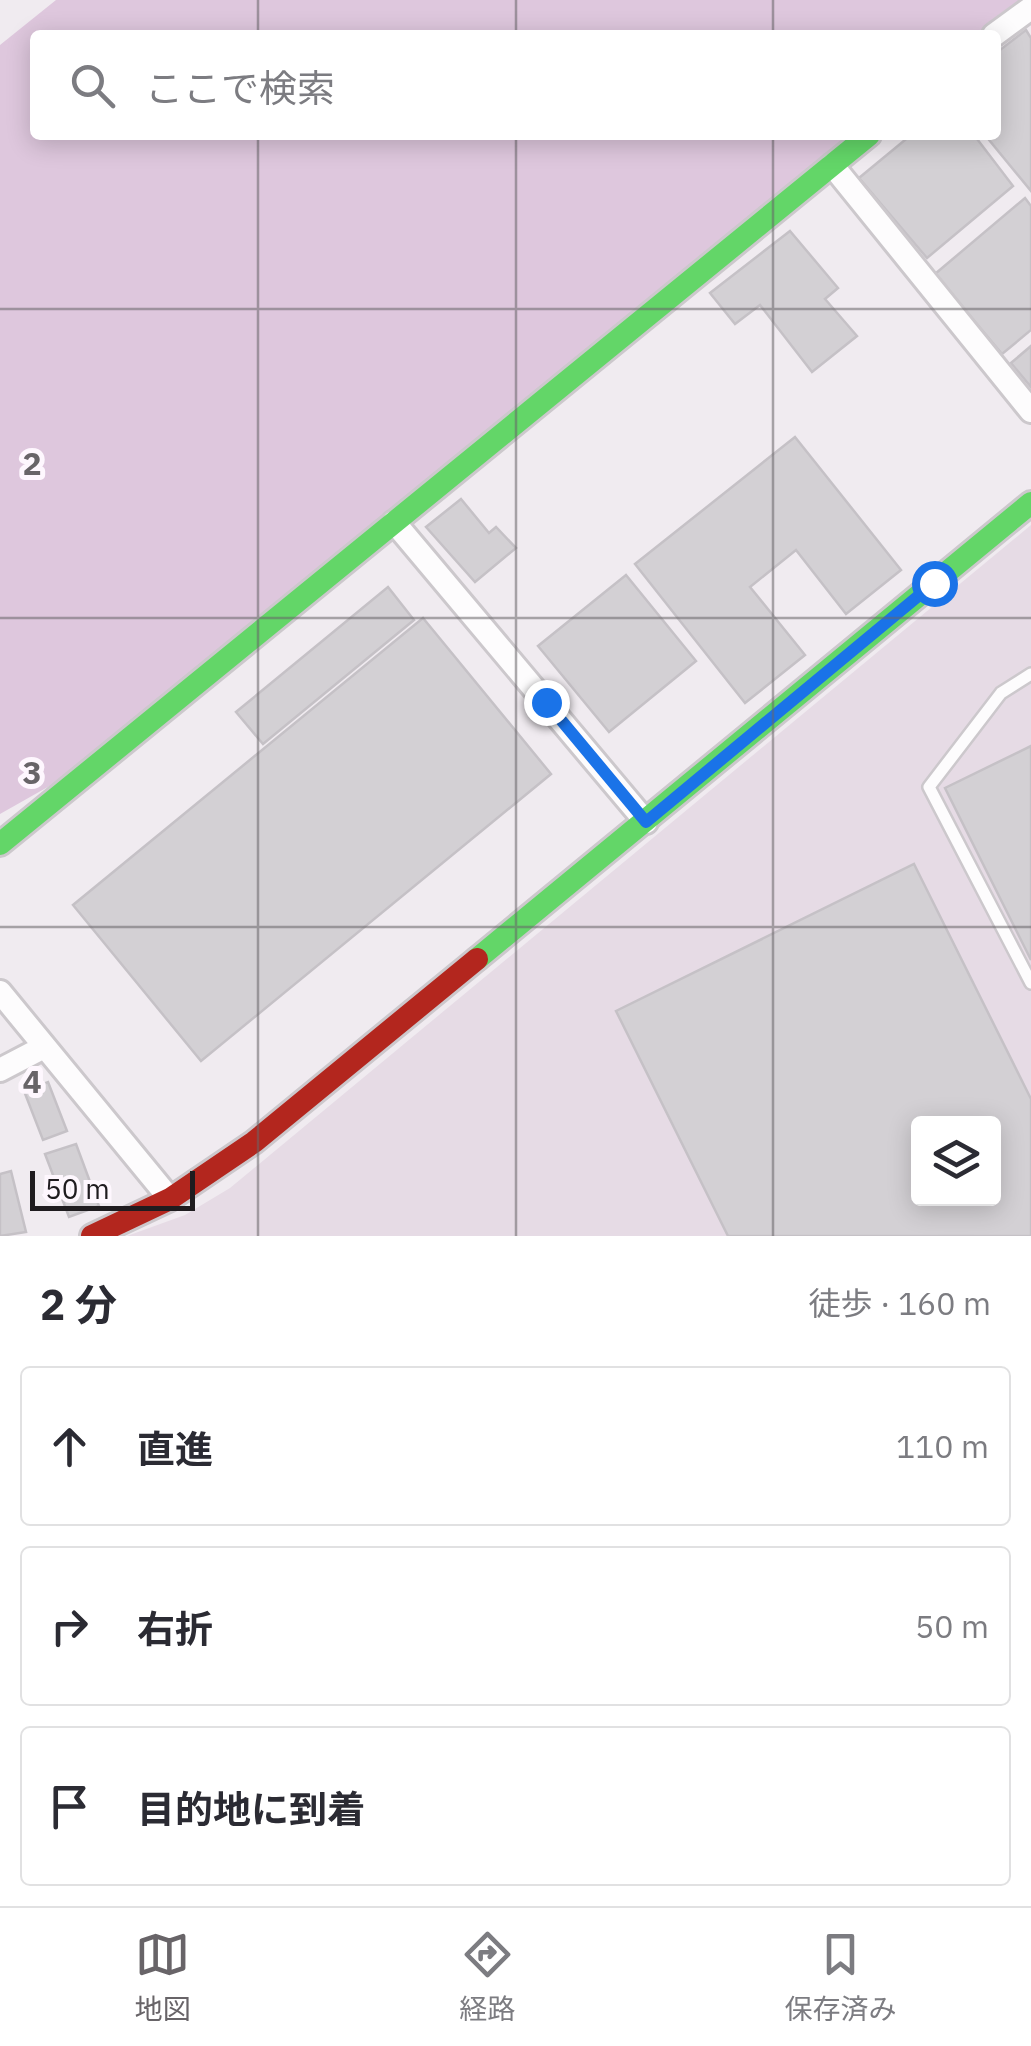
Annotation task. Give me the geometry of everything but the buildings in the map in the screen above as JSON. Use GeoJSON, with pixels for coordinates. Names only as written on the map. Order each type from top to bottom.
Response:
{"type":"FeatureCollection","features":[{"type":"Feature","properties":{"kind":"street"},"geometry":{"type":"LineString","coordinates":[[1001,30],[1031,8]]}},
{"type":"Feature","properties":{"kind":"street"},"geometry":{"type":"LineString","coordinates":[[0,844],[863,140]]}},
{"type":"Feature","properties":{"kind":"street"},"geometry":{"type":"LineString","coordinates":[[832,165],[1031,411]]}},
{"type":"Feature","properties":{"kind":"street"},"geometry":{"type":"LineString","coordinates":[[92,1236],[170,1199],[254,1142],[1031,502]]}},
{"type":"Feature","properties":{"kind":"street"},"geometry":{"type":"LineString","coordinates":[[394,522],[646,822]]}},
{"type":"Feature","properties":{"kind":"street"},"geometry":{"type":"LineString","coordinates":[[0,992],[170,1199]]}},
{"type":"Feature","properties":{"kind":"street"},"geometry":{"type":"LineString","coordinates":[[0,1070],[44,1047]]}},
{"type":"Feature","properties":{"kind":"lane"},"geometry":{"type":"LineString","coordinates":[[1031,674],[1001,693],[929,787],[1031,983]]}},
{"type":"Feature","properties":{"kind":"shaded area"},"geometry":{"type":"Polygon","coordinates":[[[56,0],[1031,0],[1000,30],[30,30],[30,140],[863,140],[69,775],[0,814],[0,45],[56,0]]]}},
{"type":"Feature","properties":{"kind":"shaded area"},"geometry":{"type":"Polygon","coordinates":[[[1031,525],[1031,1236],[127,1236],[185,1215],[230,1188],[1031,525]]]}},
{"type":"Feature","properties":{"kind":"traffic: fast"},"geometry":{"type":"LineString","coordinates":[[0,844],[863,140]]}},
{"type":"Feature","properties":{"kind":"traffic: fast"},"geometry":{"type":"LineString","coordinates":[[477,959],[1031,503]]}},
{"type":"Feature","properties":{"kind":"traffic: jam"},"geometry":{"type":"LineString","coordinates":[[92,1236],[170,1199],[254,1142],[477,959]]}},
{"type":"Feature","properties":{"kind":"route"},"geometry":{"type":"LineString","coordinates":[[546,702],[646,822],[934,583]]}}]}
